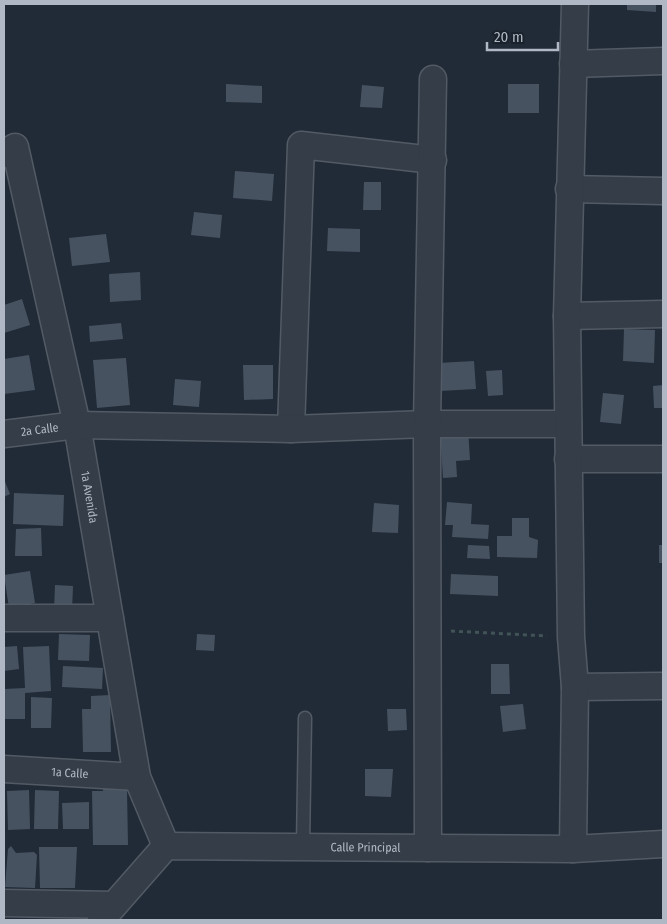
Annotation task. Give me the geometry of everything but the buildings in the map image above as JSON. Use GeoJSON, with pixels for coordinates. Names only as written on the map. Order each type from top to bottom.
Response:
{"type":"FeatureCollection","features":[{"type":"Feature","properties":{"kind":"street"},"geometry":{"type":"LineString","coordinates":[[572,849],[575,687],[571,637],[567,316],[575,4]]}},
{"type":"Feature","properties":{"kind":"street"},"geometry":{"type":"LineString","coordinates":[[573,64],[663,60]]}},
{"type":"Feature","properties":{"kind":"street"},"geometry":{"type":"LineString","coordinates":[[428,848],[427,424],[433,79]]}},
{"type":"Feature","properties":{"kind":"street"},"geometry":{"type":"LineString","coordinates":[[291,429],[302,145],[433,160]]}},
{"type":"Feature","properties":{"kind":"street","name":"1a Avenida"},"geometry":{"type":"LineString","coordinates":[[10,150],[77,425],[137,777],[166,846]]}},
{"type":"Feature","properties":{"kind":"street"},"geometry":{"type":"LineString","coordinates":[[569,189],[663,191]]}},
{"type":"Feature","properties":{"kind":"street"},"geometry":{"type":"LineString","coordinates":[[567,316],[663,314]]}},
{"type":"Feature","properties":{"kind":"street","name":"2a Calle"},"geometry":{"type":"LineString","coordinates":[[4,434],[77,425],[291,429],[427,424],[568,424]]}},
{"type":"Feature","properties":{"kind":"street"},"geometry":{"type":"LineString","coordinates":[[568,459],[663,459]]}},
{"type":"Feature","properties":{"kind":"street"},"geometry":{"type":"LineString","coordinates":[[4,618],[110,618]]}},
{"type":"Feature","properties":{"kind":"street"},"geometry":{"type":"LineString","coordinates":[[575,687],[663,686]]}},
{"type":"Feature","properties":{"kind":"street","name":"1a Calle"},"geometry":{"type":"LineString","coordinates":[[4,769],[137,777]]}},
{"type":"Feature","properties":{"kind":"street","name":"Calle Principal"},"geometry":{"type":"LineString","coordinates":[[166,846],[572,849],[663,844]]}},
{"type":"Feature","properties":{"kind":"street"},"geometry":{"type":"LineString","coordinates":[[4,903],[107,913],[166,846]]}},
{"type":"Feature","properties":{"kind":"lane"},"geometry":{"type":"LineString","coordinates":[[303,847],[305,718]]}},
{"type":"Feature","properties":{"kind":"path"},"geometry":{"type":"LineString","coordinates":[[427,630],[571,637]]}}]}
